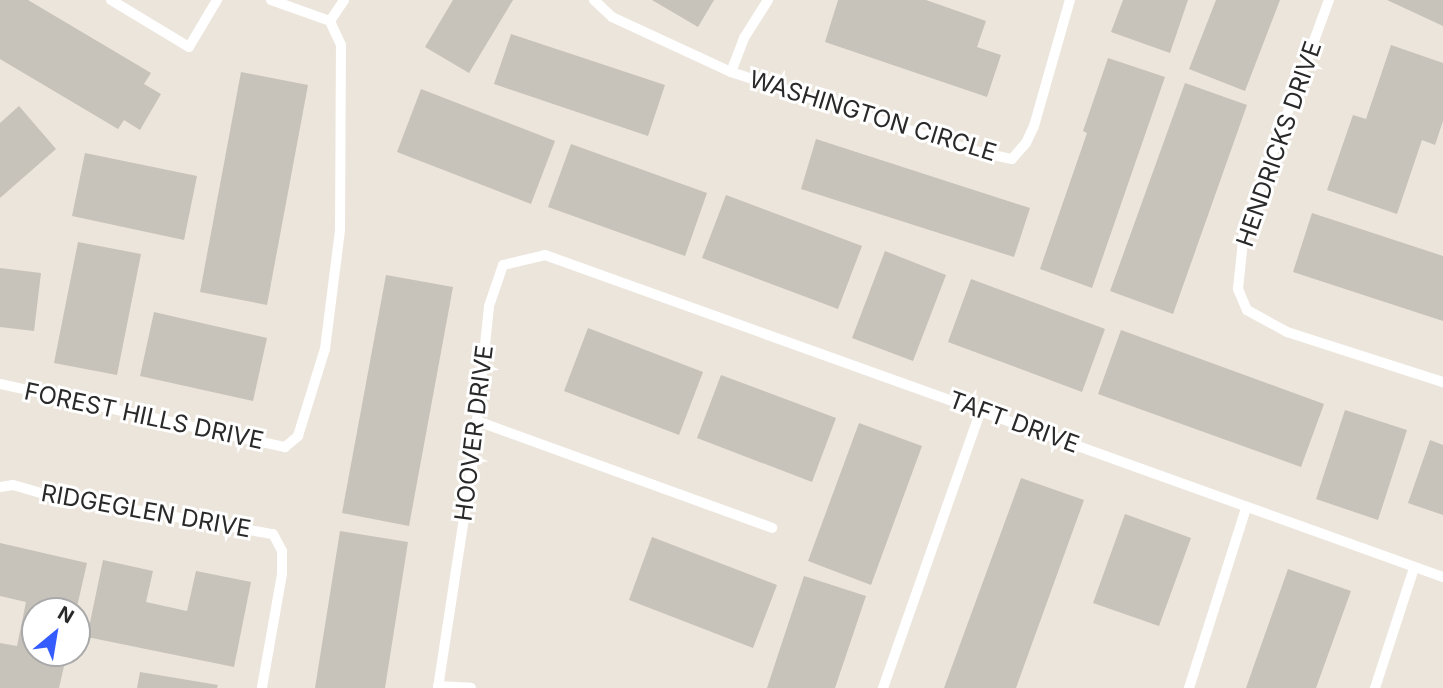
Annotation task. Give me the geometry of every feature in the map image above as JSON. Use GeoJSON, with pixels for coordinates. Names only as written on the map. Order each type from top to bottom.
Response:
{"type":"FeatureCollection","features":[{"type":"Feature","properties":{"kind":"lane"},"geometry":{"type":"LineString","coordinates":[[111,0],[188,47],[217,0]]}},
{"type":"Feature","properties":{"kind":"lane"},"geometry":{"type":"LineString","coordinates":[[271,0],[330,22],[344,0]]}},
{"type":"Feature","properties":{"kind":"lane","name":"WASHINGTON CIRCLE"},"geometry":{"type":"LineString","coordinates":[[594,0],[612,16],[731,72],[980,153],[1012,159],[1026,143],[1034,126],[1070,0]]}},
{"type":"Feature","properties":{"kind":"lane","name":"WASHINGTON CIRCLE"},"geometry":{"type":"LineString","coordinates":[[731,72],[744,38],[768,0]]}},
{"type":"Feature","properties":{"kind":"lane","name":"HENDRICKS DRIVE"},"geometry":{"type":"LineString","coordinates":[[1329,0],[1244,231],[1238,289],[1247,310],[1287,332],[1443,382]]}},
{"type":"Feature","properties":{"kind":"lane","name":"FOREST HILLS DRIVE"},"geometry":{"type":"LineString","coordinates":[[0,384],[285,447],[298,436],[325,349],[340,230],[341,45],[330,22]]}},
{"type":"Feature","properties":{"kind":"lane","name":"HOOVER DRIVE"},"geometry":{"type":"LineString","coordinates":[[438,687],[477,421],[489,306],[503,265],[545,255],[584,270]]}},
{"type":"Feature","properties":{"kind":"lane","name":"TAFT DRIVE"},"geometry":{"type":"LineString","coordinates":[[584,270],[981,409],[1246,508],[1443,577]]}},
{"type":"Feature","properties":{"kind":"lane"},"geometry":{"type":"LineString","coordinates":[[883,688],[981,409]]}},
{"type":"Feature","properties":{"kind":"lane"},"geometry":{"type":"LineString","coordinates":[[477,421],[772,528]]}},
{"type":"Feature","properties":{"kind":"lane","name":"RIDGEGLEN DRIVE"},"geometry":{"type":"LineString","coordinates":[[0,487],[13,485],[273,534],[282,551],[282,574],[262,688]]}},
{"type":"Feature","properties":{"kind":"lane"},"geometry":{"type":"LineString","coordinates":[[1189,688],[1246,508]]}},
{"type":"Feature","properties":{"kind":"lane"},"geometry":{"type":"LineString","coordinates":[[1375,688],[1414,568]]}},
{"type":"Feature","properties":{"kind":"lane"},"geometry":{"type":"LineString","coordinates":[[438,687],[471,688]]}},
{"type":"Feature","properties":{"kind":"building"},"geometry":{"type":"Polygon","coordinates":[[[0,0],[28,0],[151,73],[144,84],[161,94],[140,130],[124,120],[118,129],[0,59],[0,0]]]}},
{"type":"Feature","properties":{"kind":"building"},"geometry":{"type":"Polygon","coordinates":[[[453,0],[513,0],[469,73],[425,47],[453,0]]]}},
{"type":"Feature","properties":{"kind":"building"},"geometry":{"type":"Polygon","coordinates":[[[652,0],[714,0],[698,27],[652,0]]]}},
{"type":"Feature","properties":{"kind":"building"},"geometry":{"type":"Polygon","coordinates":[[[838,0],[926,0],[986,21],[977,47],[1001,55],[987,97],[825,42],[838,0]]]}},
{"type":"Feature","properties":{"kind":"building"},"geometry":{"type":"Polygon","coordinates":[[[1123,0],[1188,0],[1170,53],[1111,32],[1123,0]]]}},
{"type":"Feature","properties":{"kind":"building"},"geometry":{"type":"Polygon","coordinates":[[[1216,0],[1280,0],[1245,91],[1189,69],[1216,0]]]}},
{"type":"Feature","properties":{"kind":"building"},"geometry":{"type":"Polygon","coordinates":[[[1387,0],[1443,0],[1443,26],[1387,0]]]}},
{"type":"Feature","properties":{"kind":"building"},"geometry":{"type":"Polygon","coordinates":[[[511,34],[665,85],[648,136],[494,84],[511,34]]]}},
{"type":"Feature","properties":{"kind":"building"},"geometry":{"type":"Polygon","coordinates":[[[1391,45],[1443,63],[1443,121],[1435,145],[1422,140],[1397,214],[1327,190],[1353,115],[1366,119],[1391,45]]]}},
{"type":"Feature","properties":{"kind":"building"},"geometry":{"type":"Polygon","coordinates":[[[1108,58],[1165,77],[1092,288],[1040,269],[1087,133],[1083,131],[1108,58]]]}},
{"type":"Feature","properties":{"kind":"building"},"geometry":{"type":"Polygon","coordinates":[[[241,72],[308,85],[267,305],[200,292],[241,72]]]}},
{"type":"Feature","properties":{"kind":"building"},"geometry":{"type":"Polygon","coordinates":[[[1185,83],[1247,105],[1173,314],[1110,291],[1185,83]]]}},
{"type":"Feature","properties":{"kind":"building"},"geometry":{"type":"Polygon","coordinates":[[[421,89],[555,141],[531,204],[397,152],[421,89]]]}},
{"type":"Feature","properties":{"kind":"building"},"geometry":{"type":"Polygon","coordinates":[[[19,106],[56,149],[0,198],[0,123],[19,106]]]}},
{"type":"Feature","properties":{"kind":"building"},"geometry":{"type":"Polygon","coordinates":[[[816,139],[1030,208],[1014,257],[801,189],[816,139]]]}},
{"type":"Feature","properties":{"kind":"building"},"geometry":{"type":"Polygon","coordinates":[[[571,144],[707,193],[685,256],[548,207],[571,144]]]}},
{"type":"Feature","properties":{"kind":"building"},"geometry":{"type":"Polygon","coordinates":[[[85,153],[197,176],[184,240],[72,216],[85,153]]]}},
{"type":"Feature","properties":{"kind":"building"},"geometry":{"type":"Polygon","coordinates":[[[726,195],[862,246],[838,309],[702,258],[726,195]]]}},
{"type":"Feature","properties":{"kind":"building"},"geometry":{"type":"Polygon","coordinates":[[[1312,213],[1443,256],[1443,321],[1293,272],[1312,213]]]}},
{"type":"Feature","properties":{"kind":"building"},"geometry":{"type":"Polygon","coordinates":[[[78,242],[141,254],[117,375],[54,363],[78,242]]]}},
{"type":"Feature","properties":{"kind":"building"},"geometry":{"type":"Polygon","coordinates":[[[885,251],[946,275],[913,361],[852,338],[885,251]]]}},
{"type":"Feature","properties":{"kind":"building"},"geometry":{"type":"Polygon","coordinates":[[[0,268],[41,273],[34,331],[0,327],[0,268]]]}},
{"type":"Feature","properties":{"kind":"building"},"geometry":{"type":"Polygon","coordinates":[[[386,275],[453,287],[409,526],[342,513],[386,275]]]}},
{"type":"Feature","properties":{"kind":"building"},"geometry":{"type":"Polygon","coordinates":[[[971,279],[1105,329],[1082,392],[948,342],[971,279]]]}},
{"type":"Feature","properties":{"kind":"building"},"geometry":{"type":"Polygon","coordinates":[[[154,312],[267,338],[253,401],[140,376],[154,312]]]}},
{"type":"Feature","properties":{"kind":"building"},"geometry":{"type":"Polygon","coordinates":[[[588,328],[703,372],[679,435],[564,391],[588,328]]]}},
{"type":"Feature","properties":{"kind":"building"},"geometry":{"type":"Polygon","coordinates":[[[1121,330],[1324,404],[1301,467],[1098,394],[1121,330]]]}},
{"type":"Feature","properties":{"kind":"building"},"geometry":{"type":"Polygon","coordinates":[[[721,375],[836,418],[812,482],[697,438],[721,375]]]}},
{"type":"Feature","properties":{"kind":"building"},"geometry":{"type":"Polygon","coordinates":[[[1345,410],[1407,430],[1378,520],[1316,499],[1345,410]]]}},
{"type":"Feature","properties":{"kind":"building"},"geometry":{"type":"Polygon","coordinates":[[[859,423],[922,446],[871,585],[808,561],[859,423]]]}},
{"type":"Feature","properties":{"kind":"building"},"geometry":{"type":"Polygon","coordinates":[[[1430,440],[1443,445],[1443,515],[1408,503],[1430,440]]]}},
{"type":"Feature","properties":{"kind":"building"},"geometry":{"type":"Polygon","coordinates":[[[1021,478],[1084,500],[1016,688],[944,688],[1021,478]]]}},
{"type":"Feature","properties":{"kind":"building"},"geometry":{"type":"Polygon","coordinates":[[[1125,514],[1191,538],[1159,626],[1093,603],[1125,514]]]}},
{"type":"Feature","properties":{"kind":"building"},"geometry":{"type":"Polygon","coordinates":[[[340,531],[408,542],[385,688],[315,688],[340,531]]]}},
{"type":"Feature","properties":{"kind":"building"},"geometry":{"type":"Polygon","coordinates":[[[652,537],[777,585],[753,648],[629,600],[652,537]]]}},
{"type":"Feature","properties":{"kind":"building"},"geometry":{"type":"Polygon","coordinates":[[[0,543],[87,563],[79,597],[21,597],[21,601],[0,596],[0,543]]]}},
{"type":"Feature","properties":{"kind":"building"},"geometry":{"type":"Polygon","coordinates":[[[103,560],[153,571],[146,602],[187,611],[196,571],[251,582],[234,667],[91,638],[91,618],[103,560]]]}},
{"type":"Feature","properties":{"kind":"building"},"geometry":{"type":"Polygon","coordinates":[[[1288,569],[1351,591],[1316,688],[1246,688],[1288,569]]]}},
{"type":"Feature","properties":{"kind":"building"},"geometry":{"type":"Polygon","coordinates":[[[804,576],[866,596],[835,688],[767,688],[804,576]]]}},
{"type":"Feature","properties":{"kind":"building"},"geometry":{"type":"Polygon","coordinates":[[[21,626],[21,667],[64,667],[59,688],[0,688],[0,643],[17,646],[21,626]]]}},
{"type":"Feature","properties":{"kind":"building"},"geometry":{"type":"Polygon","coordinates":[[[140,672],[218,685],[217,688],[137,688],[140,672]]]}}]}
